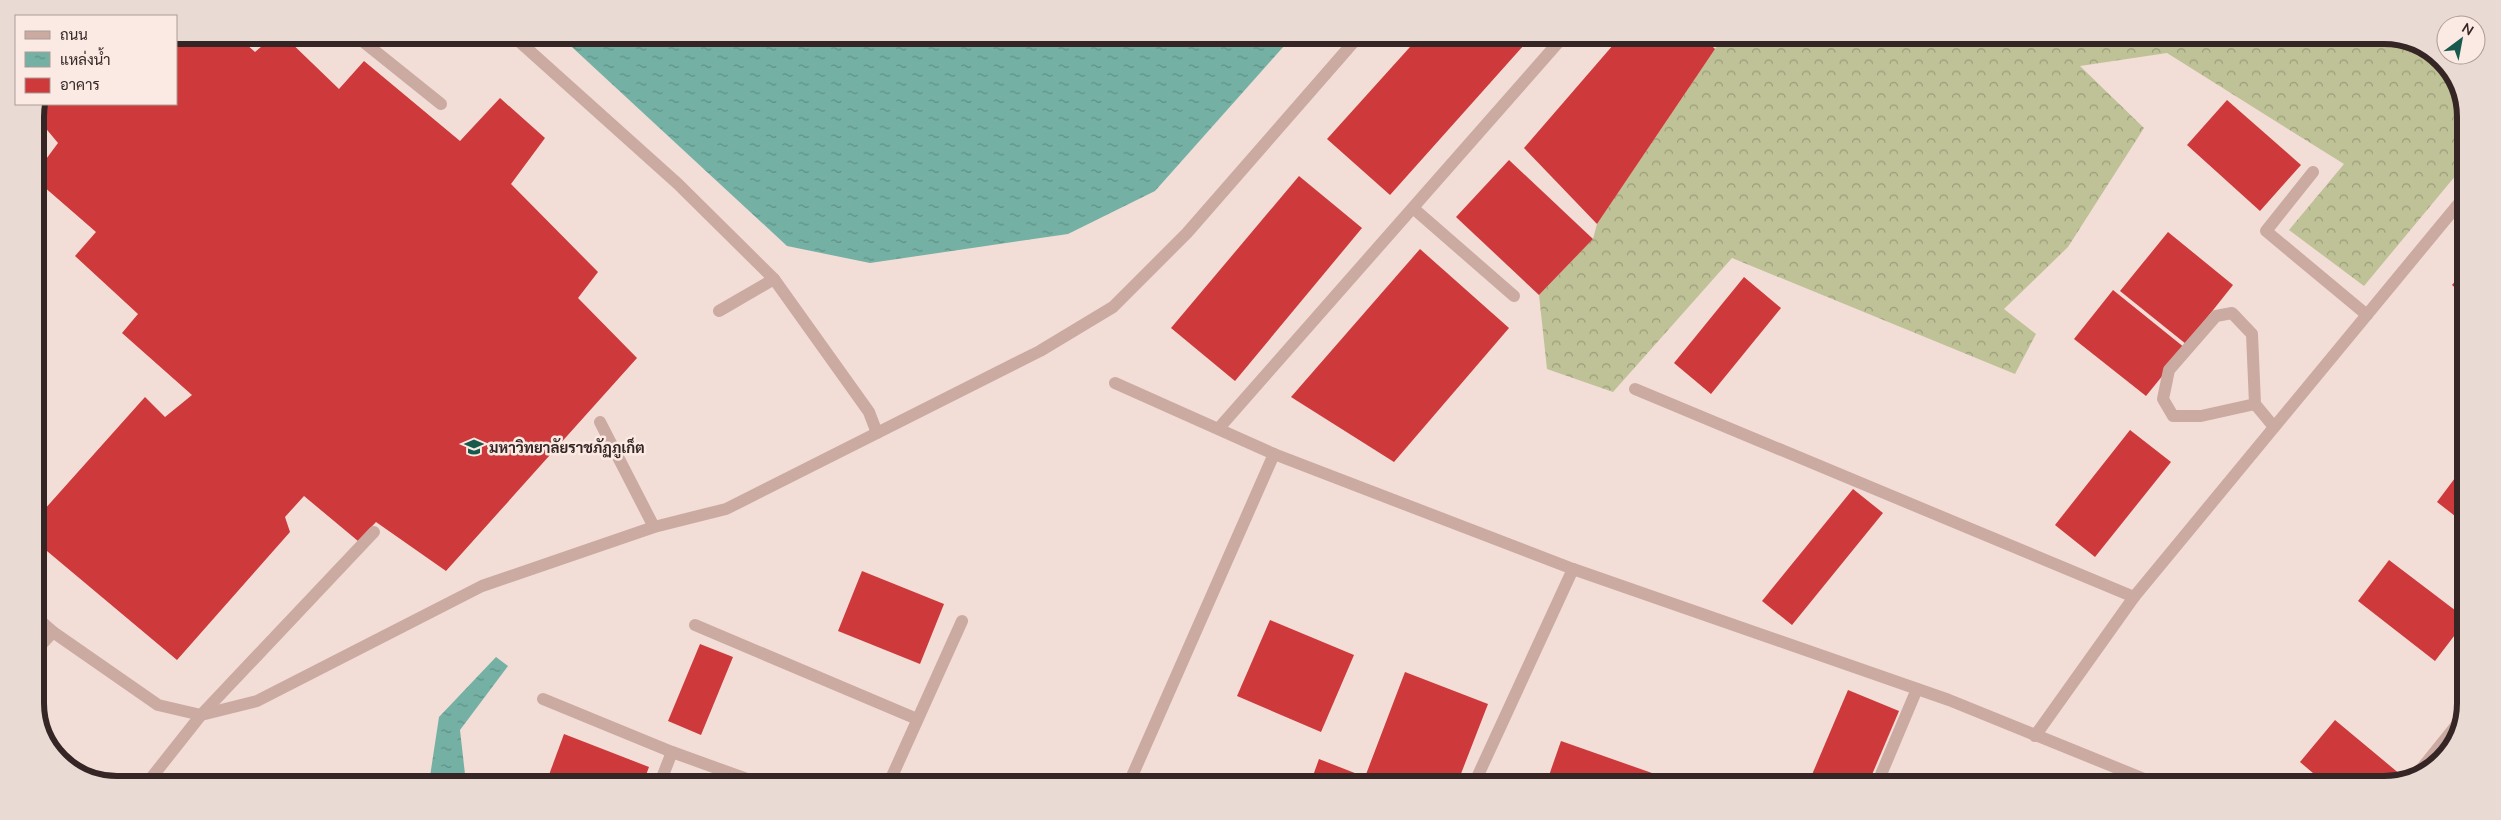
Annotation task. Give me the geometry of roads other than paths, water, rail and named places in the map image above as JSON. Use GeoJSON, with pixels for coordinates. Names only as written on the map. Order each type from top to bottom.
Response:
{"type":"FeatureCollection","features":[{"type":"Feature","properties":{"kind":"street"},"geometry":{"type":"LineString","coordinates":[[366,44],[441,104]]}},
{"type":"Feature","properties":{"kind":"street"},"geometry":{"type":"LineString","coordinates":[[521,44],[678,184],[774,279],[870,412],[876,433]]}},
{"type":"Feature","properties":{"kind":"street"},"geometry":{"type":"LineString","coordinates":[[44,624],[158,706],[201,715],[256,701],[482,586],[654,527],[726,509],[1040,351],[1114,307],[1187,233],[1351,44]]}},
{"type":"Feature","properties":{"kind":"street"},"geometry":{"type":"LineString","coordinates":[[1219,428],[1557,44]]}},
{"type":"Feature","properties":{"kind":"street"},"geometry":{"type":"LineString","coordinates":[[2313,172],[2266,231],[2367,315]]}},
{"type":"Feature","properties":{"kind":"street"},"geometry":{"type":"LineString","coordinates":[[2035,736],[2134,597],[2457,206]]}},
{"type":"Feature","properties":{"kind":"street"},"geometry":{"type":"LineString","coordinates":[[1413,208],[1514,296]]}},
{"type":"Feature","properties":{"kind":"street"},"geometry":{"type":"LineString","coordinates":[[719,311],[774,279]]}},
{"type":"Feature","properties":{"kind":"street"},"geometry":{"type":"LineString","coordinates":[[2255,404],[2201,416],[2173,416],[2163,399],[2170,370],[2216,316],[2232,313],[2252,334],[2255,404],[2274,427]]}},
{"type":"Feature","properties":{"kind":"street"},"geometry":{"type":"LineString","coordinates":[[1115,383],[1274,454],[1574,569],[1917,689],[2137,776]]}},
{"type":"Feature","properties":{"kind":"street"},"geometry":{"type":"LineString","coordinates":[[1635,390],[2134,597]]}},
{"type":"Feature","properties":{"kind":"street"},"geometry":{"type":"LineString","coordinates":[[600,422],[654,527]]}},
{"type":"Feature","properties":{"kind":"street"},"geometry":{"type":"LineString","coordinates":[[1132,776],[1274,454]]}},
{"type":"Feature","properties":{"kind":"street"},"geometry":{"type":"LineString","coordinates":[[153,776],[201,715],[374,532]]}},
{"type":"Feature","properties":{"kind":"street"},"geometry":{"type":"LineString","coordinates":[[1478,776],[1574,569]]}},
{"type":"Feature","properties":{"kind":"street"},"geometry":{"type":"LineString","coordinates":[[892,776],[916,719],[962,621]]}},
{"type":"Feature","properties":{"kind":"street"},"geometry":{"type":"LineString","coordinates":[[695,625],[916,719]]}},
{"type":"Feature","properties":{"kind":"street"},"geometry":{"type":"LineString","coordinates":[[44,641],[52,632]]}},
{"type":"Feature","properties":{"kind":"street"},"geometry":{"type":"LineString","coordinates":[[1880,776],[1917,689]]}},
{"type":"Feature","properties":{"kind":"street"},"geometry":{"type":"LineString","coordinates":[[543,699],[672,752],[739,776]]}},
{"type":"Feature","properties":{"kind":"street"},"geometry":{"type":"LineString","coordinates":[[2427,763],[2451,733]]}},
{"type":"Feature","properties":{"kind":"street"},"geometry":{"type":"LineString","coordinates":[[663,776],[672,752]]}},
{"type":"Feature","properties":{"kind":"water"},"geometry":{"type":"Polygon","coordinates":[[[569,44],[1286,44],[1155,191],[1068,234],[870,263],[787,246],[569,44]]]}},
{"type":"Feature","properties":{"kind":"water"},"geometry":{"type":"Polygon","coordinates":[[[496,657],[508,666],[460,730],[465,776],[430,776],[439,717],[496,657]]]}},
{"type":"Feature","properties":{"kind":"place","name":"มหาวิทยาลัยราชภัฏภูเก็ต"},"geometry":{"type":"Point","coordinates":[474,447]}}]}
